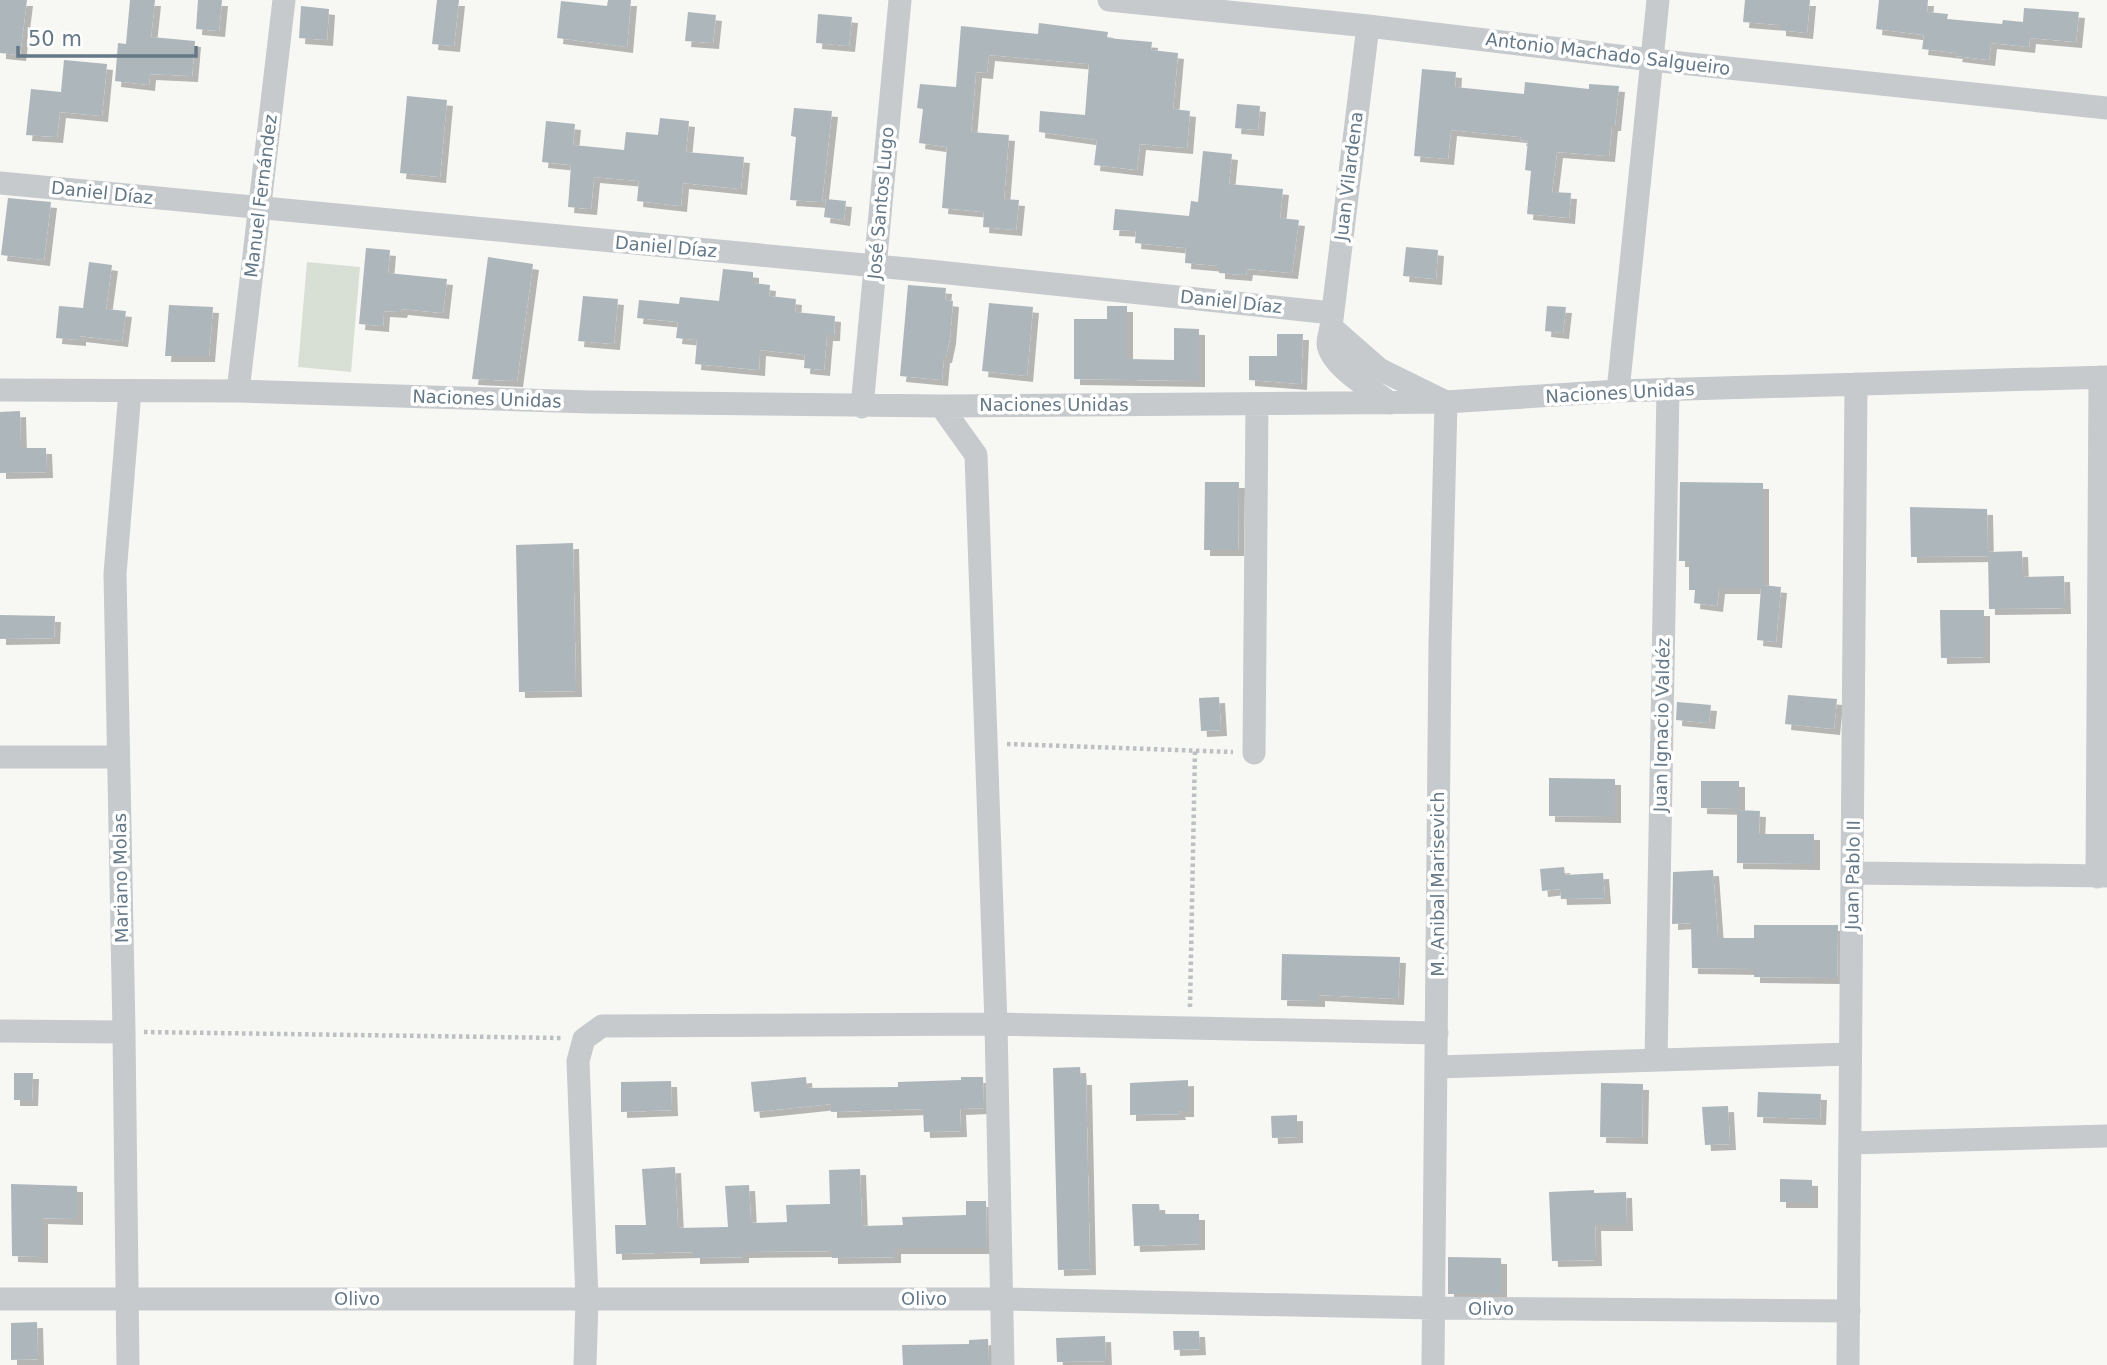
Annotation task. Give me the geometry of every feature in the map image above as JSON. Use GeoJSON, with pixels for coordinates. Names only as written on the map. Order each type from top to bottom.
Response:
{"type":"FeatureCollection","features":[{"type":"Feature","properties":{"kind":"street","name":"Manuel Fernández"},"geometry":{"type":"LineString","coordinates":[[238,391],[284,0]]}},
{"type":"Feature","properties":{"kind":"street","name":"José Santos Lugo"},"geometry":{"type":"LineString","coordinates":[[862,407],[900,0]]}},
{"type":"Feature","properties":{"kind":"street","name":"Antonio Machado Salgueiro"},"geometry":{"type":"LineString","coordinates":[[1109,0],[2107,108]]}},
{"type":"Feature","properties":{"kind":"street"},"geometry":{"type":"LineString","coordinates":[[1618,391],[1658,0]]}},
{"type":"Feature","properties":{"kind":"street","name":"Juan Vilardena"},"geometry":{"type":"LineString","coordinates":[[1368,26],[1328,346],[1336,360],[1348,372],[1391,403]]}},
{"type":"Feature","properties":{"kind":"street","name":"Daniel Díaz"},"geometry":{"type":"LineString","coordinates":[[0,183],[875,266],[1332,320]]}},
{"type":"Feature","properties":{"kind":"street"},"geometry":{"type":"LineString","coordinates":[[1332,320],[1378,369],[1446,402]]}},
{"type":"Feature","properties":{"kind":"street"},"geometry":{"type":"LineString","coordinates":[[1854,873],[2102,876],[2104,377]]}},
{"type":"Feature","properties":{"kind":"street","name":"Naciones Unidas"},"geometry":{"type":"LineString","coordinates":[[0,390],[238,391],[862,407],[1446,402],[1618,391],[2104,377]]}},
{"type":"Feature","properties":{"kind":"street","name":"Juan Pablo II"},"geometry":{"type":"LineString","coordinates":[[1848,1365],[1856,384]]}},
{"type":"Feature","properties":{"kind":"street","name":"Juan Ignacio Valdéz"},"geometry":{"type":"LineString","coordinates":[[1656,1060],[1668,390]]}},
{"type":"Feature","properties":{"kind":"street","name":"Mariano Molas"},"geometry":{"type":"LineString","coordinates":[[128,1365],[116,574],[130,391]]}},
{"type":"Feature","properties":{"kind":"street","name":"M. Anibal Marisevich"},"geometry":{"type":"LineString","coordinates":[[1433,1365],[1440,645],[1446,402]]}},
{"type":"Feature","properties":{"kind":"street"},"geometry":{"type":"LineString","coordinates":[[1255,753],[1257,404]]}},
{"type":"Feature","properties":{"kind":"street"},"geometry":{"type":"LineString","coordinates":[[942,406],[976,455],[996,1024],[1003,1365]]}},
{"type":"Feature","properties":{"kind":"street"},"geometry":{"type":"LineString","coordinates":[[0,757],[118,757]]}},
{"type":"Feature","properties":{"kind":"street"},"geometry":{"type":"LineString","coordinates":[[585,1365],[587,1300],[578,1060],[584,1039],[602,1026],[996,1024],[1437,1033]]}},
{"type":"Feature","properties":{"kind":"street"},"geometry":{"type":"LineString","coordinates":[[0,1031],[124,1032]]}},
{"type":"Feature","properties":{"kind":"street"},"geometry":{"type":"LineString","coordinates":[[1437,1067],[1850,1054]]}},
{"type":"Feature","properties":{"kind":"street"},"geometry":{"type":"LineString","coordinates":[[1850,1143],[2107,1136]]}},
{"type":"Feature","properties":{"kind":"street","name":"Olivo"},"geometry":{"type":"LineString","coordinates":[[0,1299],[1002,1298],[1433,1308],[1849,1311]]}},
{"type":"Feature","properties":{"kind":"path"},"geometry":{"type":"LineString","coordinates":[[986,743],[1255,753]]}},
{"type":"Feature","properties":{"kind":"path"},"geometry":{"type":"LineString","coordinates":[[1190,1028],[1195,751]]}},
{"type":"Feature","properties":{"kind":"path"},"geometry":{"type":"LineString","coordinates":[[124,1032],[584,1039]]}},
{"type":"Feature","properties":{"kind":"shaded area"},"geometry":{"type":"Polygon","coordinates":[[[307,262],[360,267],[351,372],[298,367],[307,262]]]}},
{"type":"Feature","properties":{"kind":"building"},"geometry":{"type":"Polygon","coordinates":[[[0,0],[27,0],[20,55],[0,53],[0,0]]]}},
{"type":"Feature","properties":{"kind":"building"},"geometry":{"type":"Polygon","coordinates":[[[130,0],[155,0],[151,37],[195,41],[192,76],[150,74],[149,85],[115,81],[118,43],[126,44],[130,0]]]}},
{"type":"Feature","properties":{"kind":"building"},"geometry":{"type":"Polygon","coordinates":[[[198,0],[222,0],[219,31],[196,29],[198,0]]]}},
{"type":"Feature","properties":{"kind":"building"},"geometry":{"type":"Polygon","coordinates":[[[437,0],[459,0],[454,46],[432,44],[437,0]]]}},
{"type":"Feature","properties":{"kind":"building"},"geometry":{"type":"Polygon","coordinates":[[[608,0],[631,0],[627,47],[557,38],[561,1],[607,6],[608,0]]]}},
{"type":"Feature","properties":{"kind":"building"},"geometry":{"type":"Polygon","coordinates":[[[1745,0],[1810,0],[1807,33],[1780,30],[1780,25],[1743,22],[1745,0]]]}},
{"type":"Feature","properties":{"kind":"building"},"geometry":{"type":"Polygon","coordinates":[[[1879,0],[1928,0],[1927,12],[1948,14],[1947,19],[2002,24],[2003,20],[2023,22],[2024,8],[2079,12],[2076,42],[2030,38],[2029,47],[1991,43],[1989,60],[1922,49],[1924,35],[1876,29],[1879,0]]]}},
{"type":"Feature","properties":{"kind":"building"},"geometry":{"type":"Polygon","coordinates":[[[301,6],[329,9],[327,40],[299,38],[301,6]]]}},
{"type":"Feature","properties":{"kind":"building"},"geometry":{"type":"Polygon","coordinates":[[[688,12],[716,15],[713,43],[685,41],[688,12]]]}},
{"type":"Feature","properties":{"kind":"building"},"geometry":{"type":"Polygon","coordinates":[[[818,14],[852,17],[849,46],[816,43],[818,14]]]}},
{"type":"Feature","properties":{"kind":"building"},"geometry":{"type":"Polygon","coordinates":[[[1039,23],[1108,32],[1107,38],[1152,42],[1151,50],[1178,53],[1173,109],[1190,111],[1187,148],[1140,144],[1137,170],[1094,165],[1097,140],[1039,132],[1040,111],[1085,115],[1089,64],[989,55],[987,73],[976,72],[971,132],[1009,135],[1004,199],[1019,200],[1016,230],[983,227],[984,212],[942,208],[947,147],[919,143],[923,109],[917,108],[920,84],[956,87],[961,26],[1038,34],[1039,23]]]}},
{"type":"Feature","properties":{"kind":"building"},"geometry":{"type":"Polygon","coordinates":[[[64,60],[107,64],[102,116],[60,112],[57,137],[26,135],[31,89],[61,92],[64,60]]]}},
{"type":"Feature","properties":{"kind":"building"},"geometry":{"type":"Polygon","coordinates":[[[1422,69],[1456,72],[1455,87],[1524,94],[1525,82],[1589,89],[1589,84],[1619,86],[1609,156],[1557,152],[1552,192],[1571,193],[1569,218],[1527,214],[1531,171],[1525,170],[1528,141],[1520,140],[1521,137],[1451,130],[1448,159],[1414,156],[1422,69]]]}},
{"type":"Feature","properties":{"kind":"building"},"geometry":{"type":"Polygon","coordinates":[[[407,96],[447,100],[440,177],[400,173],[407,96]]]}},
{"type":"Feature","properties":{"kind":"building"},"geometry":{"type":"Polygon","coordinates":[[[1237,104],[1260,106],[1258,130],[1235,128],[1237,104]]]}},
{"type":"Feature","properties":{"kind":"building"},"geometry":{"type":"Polygon","coordinates":[[[794,108],[832,111],[822,202],[790,200],[796,137],[791,136],[794,108]]]}},
{"type":"Feature","properties":{"kind":"building"},"geometry":{"type":"Polygon","coordinates":[[[660,118],[689,121],[686,152],[744,157],[741,189],[683,183],[681,206],[637,201],[639,181],[594,177],[591,209],[568,207],[571,165],[542,162],[546,121],[575,124],[573,145],[624,150],[626,132],[658,135],[660,118]]]}},
{"type":"Feature","properties":{"kind":"building"},"geometry":{"type":"Polygon","coordinates":[[[1203,151],[1232,154],[1229,184],[1283,189],[1280,218],[1299,220],[1292,273],[1247,269],[1246,275],[1219,273],[1219,266],[1185,263],[1186,248],[1135,243],[1136,231],[1113,230],[1115,209],[1189,216],[1191,201],[1198,202],[1203,151]]]}},
{"type":"Feature","properties":{"kind":"building"},"geometry":{"type":"Polygon","coordinates":[[[8,198],[51,202],[44,260],[1,255],[8,198]]]}},
{"type":"Feature","properties":{"kind":"building"},"geometry":{"type":"Polygon","coordinates":[[[826,199],[846,201],[844,220],[824,217],[826,199]]]}},
{"type":"Feature","properties":{"kind":"building"},"geometry":{"type":"Polygon","coordinates":[[[1406,247],[1438,250],[1436,279],[1403,276],[1406,247]]]}},
{"type":"Feature","properties":{"kind":"building"},"geometry":{"type":"Polygon","coordinates":[[[366,248],[390,250],[388,273],[447,279],[443,313],[402,309],[401,312],[384,311],[383,326],[359,324],[366,248]]]}},
{"type":"Feature","properties":{"kind":"building"},"geometry":{"type":"Polygon","coordinates":[[[488,257],[533,264],[517,381],[472,379],[488,257]]]}},
{"type":"Feature","properties":{"kind":"building"},"geometry":{"type":"Polygon","coordinates":[[[89,262],[112,265],[106,309],[126,311],[122,341],[80,336],[80,340],[56,338],[59,306],[83,308],[89,262]]]}},
{"type":"Feature","properties":{"kind":"building"},"geometry":{"type":"Polygon","coordinates":[[[723,269],[753,272],[753,283],[770,285],[769,296],[796,299],[795,312],[835,316],[834,335],[827,335],[824,370],[804,368],[805,355],[760,350],[759,370],[695,364],[697,340],[676,338],[678,322],[637,318],[639,300],[679,304],[680,297],[719,301],[723,269]]]}},
{"type":"Feature","properties":{"kind":"building"},"geometry":{"type":"Polygon","coordinates":[[[908,285],[946,288],[945,300],[953,301],[950,338],[944,357],[942,380],[900,376],[908,285]]]}},
{"type":"Feature","properties":{"kind":"building"},"geometry":{"type":"Polygon","coordinates":[[[583,296],[618,299],[614,344],[578,341],[583,296]]]}},
{"type":"Feature","properties":{"kind":"building"},"geometry":{"type":"Polygon","coordinates":[[[989,303],[1033,307],[1027,376],[982,371],[989,303]]]}},
{"type":"Feature","properties":{"kind":"building"},"geometry":{"type":"Polygon","coordinates":[[[169,305],[213,307],[209,356],[165,356],[169,305]]]}},
{"type":"Feature","properties":{"kind":"building"},"geometry":{"type":"Polygon","coordinates":[[[1107,306],[1127,306],[1127,359],[1174,360],[1174,328],[1199,329],[1199,381],[1074,379],[1074,319],[1107,319],[1107,306]]]}},
{"type":"Feature","properties":{"kind":"building"},"geometry":{"type":"Polygon","coordinates":[[[1547,306],[1566,307],[1563,333],[1545,331],[1547,306]]]}},
{"type":"Feature","properties":{"kind":"building"},"geometry":{"type":"Polygon","coordinates":[[[1277,334],[1303,334],[1301,384],[1249,380],[1249,356],[1277,356],[1277,334]]]}},
{"type":"Feature","properties":{"kind":"building"},"geometry":{"type":"Polygon","coordinates":[[[20,411],[21,448],[46,448],[47,472],[0,473],[0,412],[20,411]]]}},
{"type":"Feature","properties":{"kind":"building"},"geometry":{"type":"Polygon","coordinates":[[[1205,482],[1239,482],[1238,550],[1204,550],[1205,482]]]}},
{"type":"Feature","properties":{"kind":"building"},"geometry":{"type":"Polygon","coordinates":[[[1680,482],[1763,483],[1763,585],[1781,587],[1776,642],[1757,640],[1761,588],[1719,588],[1717,606],[1694,603],[1695,590],[1689,590],[1689,561],[1679,561],[1680,482]]]}},
{"type":"Feature","properties":{"kind":"building"},"geometry":{"type":"Polygon","coordinates":[[[1910,507],[1987,509],[1988,556],[1911,557],[1910,507]]]}},
{"type":"Feature","properties":{"kind":"building"},"geometry":{"type":"Polygon","coordinates":[[[573,543],[576,691],[519,692],[516,545],[573,543]]]}},
{"type":"Feature","properties":{"kind":"building"},"geometry":{"type":"Polygon","coordinates":[[[2022,551],[2023,577],[2064,576],[2065,608],[1989,609],[1988,552],[2022,551]]]}},
{"type":"Feature","properties":{"kind":"building"},"geometry":{"type":"Polygon","coordinates":[[[1940,610],[1984,610],[1984,657],[1941,658],[1940,610]]]}},
{"type":"Feature","properties":{"kind":"building"},"geometry":{"type":"Polygon","coordinates":[[[0,615],[55,616],[54,638],[0,639],[0,615]]]}},
{"type":"Feature","properties":{"kind":"building"},"geometry":{"type":"Polygon","coordinates":[[[1788,695],[1837,699],[1834,729],[1785,724],[1788,695]]]}},
{"type":"Feature","properties":{"kind":"building"},"geometry":{"type":"Polygon","coordinates":[[[1219,697],[1221,730],[1201,731],[1199,698],[1219,697]]]}},
{"type":"Feature","properties":{"kind":"building"},"geometry":{"type":"Polygon","coordinates":[[[1677,702],[1711,705],[1709,723],[1676,720],[1677,702]]]}},
{"type":"Feature","properties":{"kind":"building"},"geometry":{"type":"Polygon","coordinates":[[[1549,778],[1615,779],[1615,817],[1549,816],[1549,778]]]}},
{"type":"Feature","properties":{"kind":"building"},"geometry":{"type":"Polygon","coordinates":[[[1701,781],[1739,781],[1739,809],[1701,808],[1701,781]]]}},
{"type":"Feature","properties":{"kind":"building"},"geometry":{"type":"Polygon","coordinates":[[[1737,810],[1760,811],[1759,834],[1814,834],[1814,864],[1737,863],[1737,810]]]}},
{"type":"Feature","properties":{"kind":"building"},"geometry":{"type":"Polygon","coordinates":[[[1564,867],[1565,875],[1603,873],[1605,898],[1561,899],[1560,889],[1542,891],[1540,869],[1564,867]]]}},
{"type":"Feature","properties":{"kind":"building"},"geometry":{"type":"Polygon","coordinates":[[[1713,870],[1718,938],[1754,938],[1754,925],[1838,925],[1837,978],[1754,977],[1754,969],[1692,968],[1691,923],[1672,924],[1673,872],[1713,870]]]}},
{"type":"Feature","properties":{"kind":"building"},"geometry":{"type":"Polygon","coordinates":[[[1282,954],[1400,957],[1398,999],[1319,995],[1319,1001],[1281,1000],[1282,954]]]}},
{"type":"Feature","properties":{"kind":"building"},"geometry":{"type":"Polygon","coordinates":[[[1080,1067],[1081,1079],[1086,1079],[1090,1269],[1058,1270],[1053,1068],[1080,1067]]]}},
{"type":"Feature","properties":{"kind":"building"},"geometry":{"type":"Polygon","coordinates":[[[14,1073],[33,1073],[32,1100],[14,1100],[14,1073]]]}},
{"type":"Feature","properties":{"kind":"building"},"geometry":{"type":"Polygon","coordinates":[[[806,1077],[807,1088],[898,1087],[898,1082],[983,1077],[984,1108],[960,1109],[961,1131],[924,1132],[923,1109],[831,1112],[831,1104],[754,1112],[751,1082],[806,1077]]]}},
{"type":"Feature","properties":{"kind":"building"},"geometry":{"type":"Polygon","coordinates":[[[1188,1080],[1188,1111],[1179,1111],[1180,1114],[1130,1115],[1130,1083],[1188,1080]]]}},
{"type":"Feature","properties":{"kind":"building"},"geometry":{"type":"Polygon","coordinates":[[[671,1081],[672,1110],[621,1112],[621,1082],[671,1081]]]}},
{"type":"Feature","properties":{"kind":"building"},"geometry":{"type":"Polygon","coordinates":[[[1601,1083],[1643,1084],[1642,1138],[1600,1137],[1601,1083]]]}},
{"type":"Feature","properties":{"kind":"building"},"geometry":{"type":"Polygon","coordinates":[[[1758,1092],[1821,1094],[1820,1119],[1757,1117],[1758,1092]]]}},
{"type":"Feature","properties":{"kind":"building"},"geometry":{"type":"Polygon","coordinates":[[[1728,1106],[1730,1144],[1705,1145],[1702,1107],[1728,1106]]]}},
{"type":"Feature","properties":{"kind":"building"},"geometry":{"type":"Polygon","coordinates":[[[1297,1115],[1297,1137],[1272,1138],[1271,1116],[1297,1115]]]}},
{"type":"Feature","properties":{"kind":"building"},"geometry":{"type":"Polygon","coordinates":[[[675,1167],[678,1228],[728,1227],[725,1186],[749,1185],[751,1223],[787,1222],[786,1205],[830,1204],[829,1170],[860,1169],[862,1226],[903,1225],[902,1217],[966,1215],[966,1201],[986,1201],[987,1248],[895,1248],[895,1257],[832,1258],[832,1251],[743,1252],[743,1257],[694,1258],[694,1252],[616,1254],[615,1225],[646,1225],[642,1169],[675,1167]]]}},
{"type":"Feature","properties":{"kind":"building"},"geometry":{"type":"Polygon","coordinates":[[[1780,1179],[1812,1180],[1812,1202],[1780,1202],[1780,1179]]]}},
{"type":"Feature","properties":{"kind":"building"},"geometry":{"type":"Polygon","coordinates":[[[11,1184],[77,1186],[77,1219],[42,1218],[42,1257],[12,1256],[11,1184]]]}},
{"type":"Feature","properties":{"kind":"building"},"geometry":{"type":"Polygon","coordinates":[[[1594,1190],[1594,1193],[1626,1192],[1627,1225],[1595,1225],[1596,1260],[1552,1261],[1549,1192],[1594,1190]]]}},
{"type":"Feature","properties":{"kind":"building"},"geometry":{"type":"Polygon","coordinates":[[[1132,1204],[1159,1204],[1160,1214],[1199,1214],[1199,1244],[1134,1246],[1132,1204]]]}},
{"type":"Feature","properties":{"kind":"building"},"geometry":{"type":"Polygon","coordinates":[[[1448,1257],[1501,1258],[1501,1294],[1448,1294],[1448,1257]]]}},
{"type":"Feature","properties":{"kind":"building"},"geometry":{"type":"Polygon","coordinates":[[[37,1322],[38,1359],[11,1360],[11,1323],[37,1322]]]}},
{"type":"Feature","properties":{"kind":"building"},"geometry":{"type":"Polygon","coordinates":[[[1173,1331],[1199,1331],[1200,1349],[1174,1350],[1173,1331]]]}},
{"type":"Feature","properties":{"kind":"building"},"geometry":{"type":"Polygon","coordinates":[[[1105,1336],[1106,1361],[1057,1362],[1056,1338],[1105,1336]]]}},
{"type":"Feature","properties":{"kind":"building"},"geometry":{"type":"Polygon","coordinates":[[[988,1339],[989,1365],[903,1365],[902,1345],[969,1344],[969,1340],[988,1339]]]}}]}
